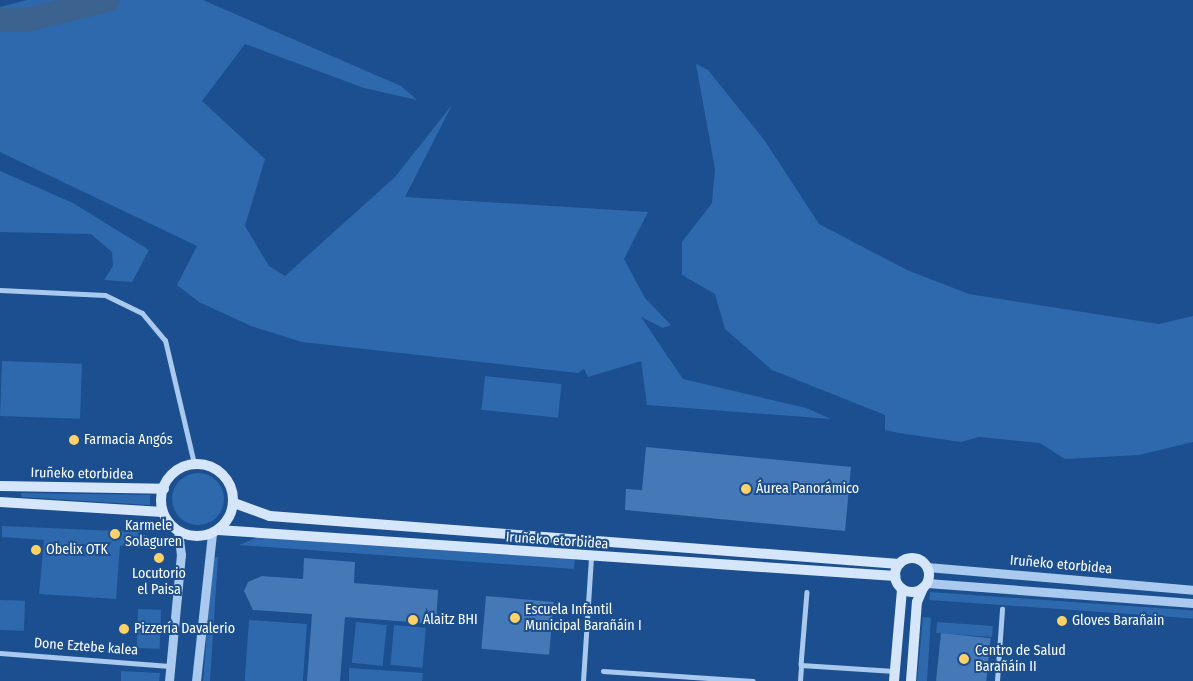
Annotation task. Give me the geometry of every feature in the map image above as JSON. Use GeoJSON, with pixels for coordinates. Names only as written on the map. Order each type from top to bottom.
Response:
{"type":"FeatureCollection","features":[{"type":"Feature","properties":{"kind":"main road"},"geometry":{"type":"LineString","coordinates":[[194,464],[218,470],[232,490],[234,503],[215,532],[189,536],[178,531],[163,512],[164,489],[175,472],[194,464]]}},
{"type":"Feature","properties":{"kind":"main road","name":"Iruñeko etorbidea"},"geometry":{"type":"LineString","coordinates":[[0,486],[164,489]]}},
{"type":"Feature","properties":{"kind":"main road"},"geometry":{"type":"LineString","coordinates":[[0,502],[163,512]]}},
{"type":"Feature","properties":{"kind":"main road","name":"Iruñeko etorbidea"},"geometry":{"type":"LineString","coordinates":[[234,503],[277,517],[899,564]]}},
{"type":"Feature","properties":{"kind":"main road","name":"Iruñeko etorbidea"},"geometry":{"type":"LineString","coordinates":[[215,532],[895,576]]}},
{"type":"Feature","properties":{"kind":"main road"},"geometry":{"type":"LineString","coordinates":[[895,676],[902,589],[895,576],[899,564],[914,559],[927,567],[925,586],[917,602],[910,681]]}},
{"type":"Feature","properties":{"kind":"main road"},"geometry":{"type":"LineString","coordinates":[[902,589],[912,592],[925,586]]}},
{"type":"Feature","properties":{"kind":"street"},"geometry":{"type":"LineString","coordinates":[[0,290],[106,295],[142,313],[165,340],[194,464]]}},
{"type":"Feature","properties":{"kind":"street"},"geometry":{"type":"LineString","coordinates":[[169,681],[181,555],[178,531]]}},
{"type":"Feature","properties":{"kind":"street"},"geometry":{"type":"LineString","coordinates":[[196,681],[215,532]]}},
{"type":"Feature","properties":{"kind":"street"},"geometry":{"type":"LineString","coordinates":[[583,681],[591,557]]}},
{"type":"Feature","properties":{"kind":"street","name":"Iruñeko etorbidea"},"geometry":{"type":"LineString","coordinates":[[927,567],[1193,590]]}},
{"type":"Feature","properties":{"kind":"street","name":"Iruñeko etorbidea"},"geometry":{"type":"LineString","coordinates":[[925,586],[1193,604]]}},
{"type":"Feature","properties":{"kind":"street"},"geometry":{"type":"LineString","coordinates":[[800,681],[807,592]]}},
{"type":"Feature","properties":{"kind":"street"},"geometry":{"type":"LineString","coordinates":[[997,681],[1002,609]]}},
{"type":"Feature","properties":{"kind":"street","name":"Done Eztebe kalea"},"geometry":{"type":"LineString","coordinates":[[0,653],[170,666]]}},
{"type":"Feature","properties":{"kind":"street"},"geometry":{"type":"LineString","coordinates":[[801,665],[895,676]]}},
{"type":"Feature","properties":{"kind":"street"},"geometry":{"type":"LineString","coordinates":[[603,672],[689,679],[753,681]]}},
{"type":"Feature","properties":{"kind":"shaded area"},"geometry":{"type":"Polygon","coordinates":[[[27,0],[203,0],[401,86],[417,100],[364,88],[245,44],[202,101],[265,159],[245,226],[269,266],[285,276],[395,177],[452,105],[405,197],[648,212],[624,259],[645,298],[671,325],[663,328],[641,317],[683,379],[806,408],[831,419],[647,405],[641,361],[588,377],[584,369],[578,373],[302,342],[251,326],[199,302],[177,285],[197,246],[0,152],[0,7],[27,0]]]}},
{"type":"Feature","properties":{"kind":"shaded area"},"geometry":{"type":"Polygon","coordinates":[[[696,64],[708,70],[765,141],[819,224],[907,270],[969,294],[1159,324],[1193,316],[1193,442],[1139,455],[1065,459],[1040,443],[979,437],[961,442],[899,433],[885,430],[885,415],[772,370],[725,329],[715,294],[682,275],[682,242],[712,203],[715,169],[696,64]]]}},
{"type":"Feature","properties":{"kind":"shaded area"},"geometry":{"type":"Polygon","coordinates":[[[0,171],[73,203],[149,250],[132,282],[104,280],[113,266],[112,252],[91,234],[0,232],[0,171]]]}},
{"type":"Feature","properties":{"kind":"shaded area"},"geometry":{"type":"Polygon","coordinates":[[[2,361],[82,364],[80,419],[0,416],[2,361]]]}},
{"type":"Feature","properties":{"kind":"shaded area"},"geometry":{"type":"Polygon","coordinates":[[[485,376],[562,384],[558,418],[481,410],[485,376]]]}},
{"type":"Feature","properties":{"kind":"shaded area"},"geometry":{"type":"Polygon","coordinates":[[[198,473],[212,477],[220,485],[224,499],[220,513],[212,521],[198,525],[184,521],[176,513],[172,499],[176,485],[184,477],[198,473]]]}},
{"type":"Feature","properties":{"kind":"shaded area"},"geometry":{"type":"Polygon","coordinates":[[[21,493],[150,495],[150,505],[22,497],[21,493]]]}},
{"type":"Feature","properties":{"kind":"shaded area"},"geometry":{"type":"Polygon","coordinates":[[[2,526],[140,532],[157,542],[158,549],[120,546],[116,599],[39,594],[44,540],[2,537],[2,526]]]}},
{"type":"Feature","properties":{"kind":"shaded area"},"geometry":{"type":"Polygon","coordinates":[[[270,532],[575,556],[574,569],[239,545],[270,532]]]}},
{"type":"Feature","properties":{"kind":"shaded area"},"geometry":{"type":"Polygon","coordinates":[[[218,557],[210,681],[203,681],[213,558],[218,557]]]}},
{"type":"Feature","properties":{"kind":"shaded area"},"geometry":{"type":"Polygon","coordinates":[[[930,592],[1193,610],[1193,618],[929,600],[930,592]]]}},
{"type":"Feature","properties":{"kind":"shaded area"},"geometry":{"type":"Polygon","coordinates":[[[0,600],[25,601],[24,631],[0,630],[0,600]]]}},
{"type":"Feature","properties":{"kind":"shaded area"},"geometry":{"type":"Polygon","coordinates":[[[138,609],[161,610],[160,649],[137,648],[138,609]]]}},
{"type":"Feature","properties":{"kind":"shaded area"},"geometry":{"type":"Polygon","coordinates":[[[923,617],[931,618],[927,681],[917,681],[923,617]]]}},
{"type":"Feature","properties":{"kind":"shaded area"},"geometry":{"type":"Polygon","coordinates":[[[249,620],[307,624],[303,681],[245,681],[249,620]]]}},
{"type":"Feature","properties":{"kind":"shaded area"},"geometry":{"type":"Polygon","coordinates":[[[356,622],[387,625],[383,666],[352,663],[356,622]]]}},
{"type":"Feature","properties":{"kind":"shaded area"},"geometry":{"type":"Polygon","coordinates":[[[937,622],[993,626],[992,637],[936,633],[937,622]]]}},
{"type":"Feature","properties":{"kind":"shaded area"},"geometry":{"type":"Polygon","coordinates":[[[394,625],[426,628],[422,668],[391,665],[394,625]]]}},
{"type":"Feature","properties":{"kind":"shaded area"},"geometry":{"type":"Polygon","coordinates":[[[349,668],[423,673],[422,681],[349,681],[349,668]]]}},
{"type":"Feature","properties":{"kind":"shaded area"},"geometry":{"type":"Polygon","coordinates":[[[121,671],[160,673],[159,681],[121,681],[121,671]]]}},
{"type":"Feature","properties":{"kind":"building","name":"Áurea Panorámico"},"geometry":{"type":"Polygon","coordinates":[[[646,447],[851,467],[845,531],[625,510],[626,489],[642,490],[646,447]]]}},
{"type":"Feature","properties":{"kind":"building","name":"Alaitz BHI"},"geometry":{"type":"Polygon","coordinates":[[[304,558],[355,562],[354,583],[438,590],[436,624],[345,617],[340,681],[307,681],[312,614],[253,610],[244,591],[248,582],[262,576],[303,579],[304,558]]]}},
{"type":"Feature","properties":{"kind":"building"},"geometry":{"type":"Polygon","coordinates":[[[486,596],[554,602],[549,655],[481,649],[486,596]]]}},
{"type":"Feature","properties":{"kind":"building","name":"Centro de Salud Barañáin II"},"geometry":{"type":"Polygon","coordinates":[[[941,633],[991,638],[986,681],[936,681],[941,633]]]}},
{"type":"Feature","properties":{"kind":"waterway"},"geometry":{"type":"LineString","coordinates":[[0,20],[26,20],[108,0]]}},
{"type":"Feature","properties":{"kind":"place","name":"Farmacia Angós"},"geometry":{"type":"Point","coordinates":[74,440]}},
{"type":"Feature","properties":{"kind":"place","name":"Áurea Panorámico"},"geometry":{"type":"Point","coordinates":[746,489]}},
{"type":"Feature","properties":{"kind":"place","name":"Karmele Solaguren"},"geometry":{"type":"Point","coordinates":[115,534]}},
{"type":"Feature","properties":{"kind":"place","name":"Obelix OTK"},"geometry":{"type":"Point","coordinates":[36,550]}},
{"type":"Feature","properties":{"kind":"place","name":"Locutorio el Paisa"},"geometry":{"type":"Point","coordinates":[159,558]}},
{"type":"Feature","properties":{"kind":"place","name":"Escuela Infantil Municipal Barañáin I"},"geometry":{"type":"Point","coordinates":[515,618]}},
{"type":"Feature","properties":{"kind":"place","name":"Alaitz BHI"},"geometry":{"type":"Point","coordinates":[413,620]}},
{"type":"Feature","properties":{"kind":"place","name":"Gloves Barañain"},"geometry":{"type":"Point","coordinates":[1062,621]}},
{"type":"Feature","properties":{"kind":"place","name":"Pizzería Davalerio"},"geometry":{"type":"Point","coordinates":[124,629]}},
{"type":"Feature","properties":{"kind":"place","name":"Centro de Salud Barañáin II"},"geometry":{"type":"Point","coordinates":[964,659]}}]}
